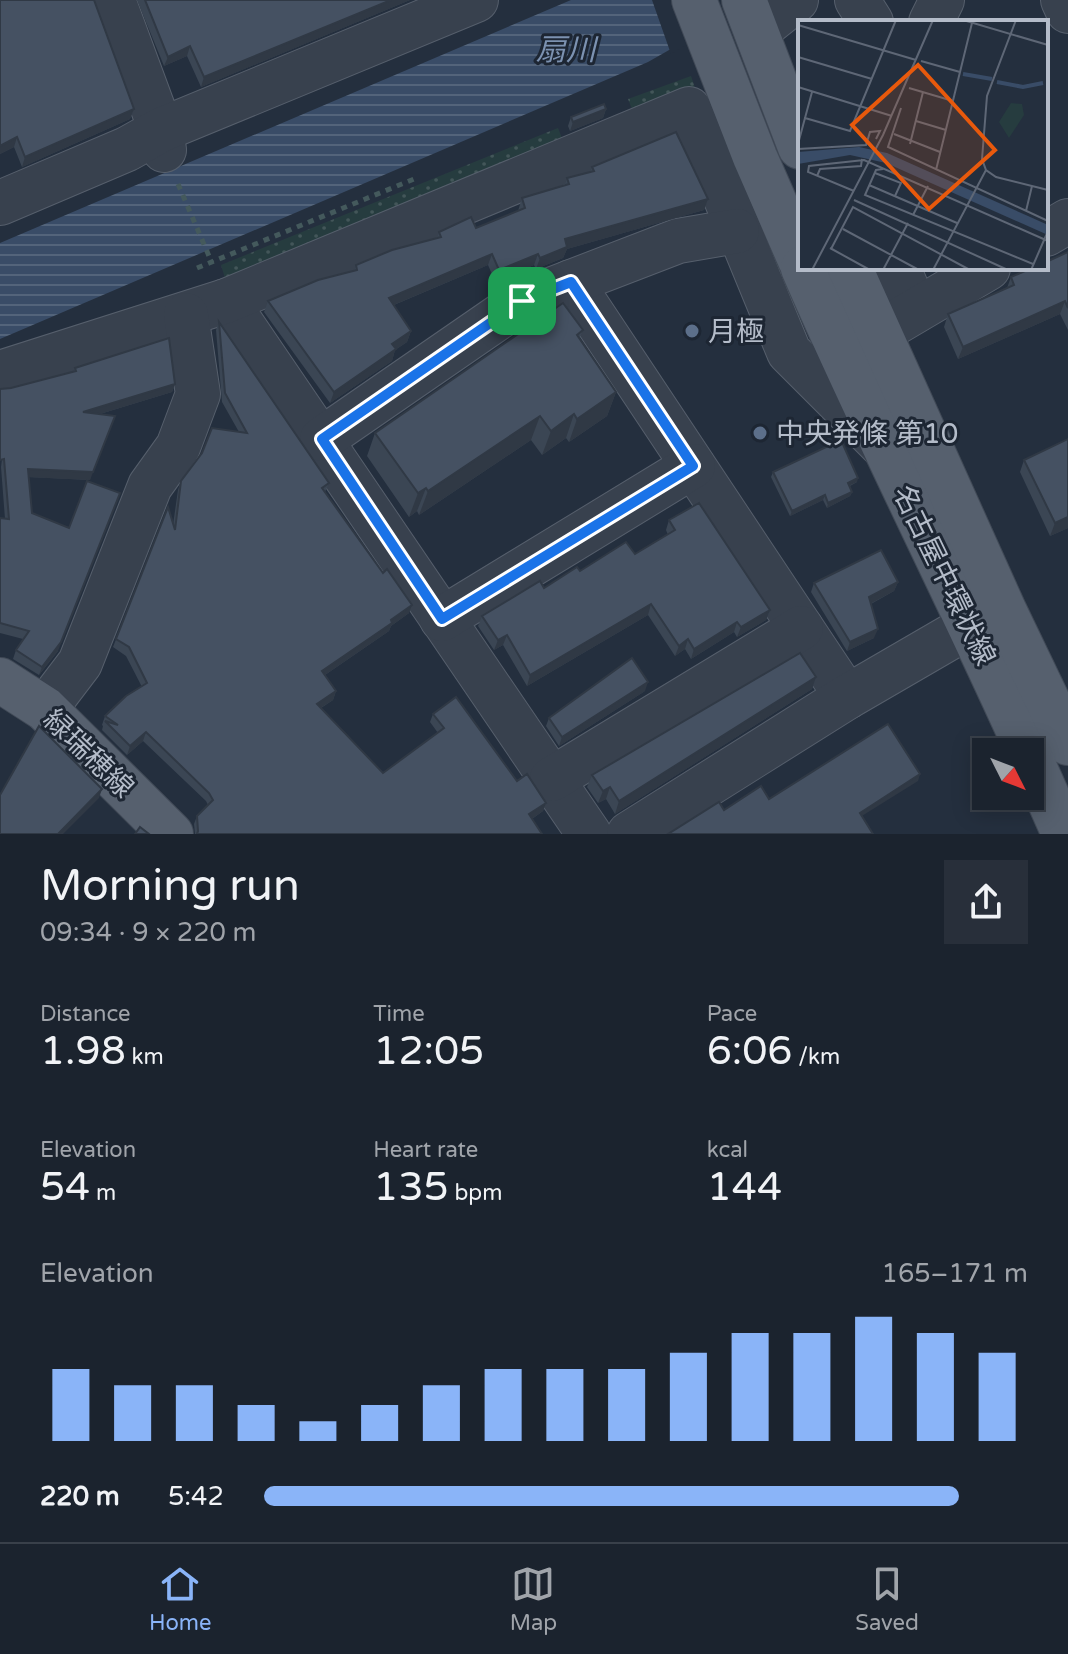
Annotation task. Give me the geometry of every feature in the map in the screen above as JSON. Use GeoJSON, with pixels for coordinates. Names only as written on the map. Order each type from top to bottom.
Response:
{"type":"FeatureCollection","features":[{"type":"Feature","properties":{"kind":"main road"},"geometry":{"type":"LineString","coordinates":[[694,0],[755,157],[798,255]]}},
{"type":"Feature","properties":{"kind":"main road"},"geometry":{"type":"LineString","coordinates":[[751,17],[798,142]]}},
{"type":"Feature","properties":{"kind":"main road","name":"名古屋中環状線"},"geometry":{"type":"LineString","coordinates":[[804,270],[882,445],[971,625],[1021,738]]}},
{"type":"Feature","properties":{"kind":"main road","name":"名古屋中環状線"},"geometry":{"type":"LineString","coordinates":[[851,270],[1068,743]]}},
{"type":"Feature","properties":{"kind":"main road","name":"緑瑞穂線"},"geometry":{"type":"LineString","coordinates":[[0,680],[45,709],[171,834]]}},
{"type":"Feature","properties":{"kind":"main road","name":"名古屋中環状線"},"geometry":{"type":"LineString","coordinates":[[1044,789],[1064,834]]}},
{"type":"Feature","properties":{"kind":"street"},"geometry":{"type":"LineString","coordinates":[[113,0],[163,140]]}},
{"type":"Feature","properties":{"kind":"street"},"geometry":{"type":"LineString","coordinates":[[0,203],[127,149],[163,140],[476,0]]}},
{"type":"Feature","properties":{"kind":"street"},"geometry":{"type":"LineString","coordinates":[[751,17],[796,0]]}},
{"type":"Feature","properties":{"kind":"street"},"geometry":{"type":"LineString","coordinates":[[857,0],[870,20]]}},
{"type":"Feature","properties":{"kind":"street"},"geometry":{"type":"LineString","coordinates":[[932,20],[942,0]]}},
{"type":"Feature","properties":{"kind":"street"},"geometry":{"type":"LineString","coordinates":[[1063,0],[1068,11]]}},
{"type":"Feature","properties":{"kind":"street"},"geometry":{"type":"LineString","coordinates":[[0,373],[203,281],[689,109],[789,352],[882,445]]}},
{"type":"Feature","properties":{"kind":"street"},"geometry":{"type":"LineString","coordinates":[[1048,233],[1068,221]]}},
{"type":"Feature","properties":{"kind":"street"},"geometry":{"type":"LineString","coordinates":[[322,439],[522,301],[678,241],[737,231]]}},
{"type":"Feature","properties":{"kind":"street"},"geometry":{"type":"LineString","coordinates":[[899,270],[916,310]]}},
{"type":"Feature","properties":{"kind":"street"},"geometry":{"type":"LineString","coordinates":[[878,333],[985,270]]}},
{"type":"Feature","properties":{"kind":"street"},"geometry":{"type":"LineString","coordinates":[[203,281],[322,439],[589,834]]}},
{"type":"Feature","properties":{"kind":"street"},"geometry":{"type":"LineString","coordinates":[[45,709],[80,663],[150,486],[178,447],[198,394],[203,281]]}},
{"type":"Feature","properties":{"kind":"street"},"geometry":{"type":"LineString","coordinates":[[571,282],[847,697]]}},
{"type":"Feature","properties":{"kind":"street"},"geometry":{"type":"LineString","coordinates":[[442,619],[693,466]]}},
{"type":"Feature","properties":{"kind":"street"},"geometry":{"type":"LineString","coordinates":[[629,834],[847,697],[971,625]]}},
{"type":"Feature","properties":{"kind":"street"},"geometry":{"type":"LineString","coordinates":[[552,779],[801,628]]}},
{"type":"Feature","properties":{"kind":"path"},"geometry":{"type":"LineString","coordinates":[[163,140],[203,281],[415,178]]}},
{"type":"Feature","properties":{"kind":"green space"},"geometry":{"type":"Polygon","coordinates":[[[691,76],[698,97],[637,122],[628,99],[691,76]]]}},
{"type":"Feature","properties":{"kind":"green space"},"geometry":{"type":"Polygon","coordinates":[[[558,128],[567,151],[229,291],[221,265],[558,128]]]}},
{"type":"Feature","properties":{"kind":"water","name":"扇川"},"geometry":{"type":"Polygon","coordinates":[[[571,0],[757,0],[648,62],[0,339],[0,243],[571,0]]]}},
{"type":"Feature","properties":{"kind":"pier"},"geometry":{"type":"Polygon","coordinates":[[[652,0],[761,0],[671,54],[652,0]]]}},
{"type":"Feature","properties":{"kind":"building"},"geometry":{"type":"Polygon","coordinates":[[[0,0],[94,0],[134,109],[25,157],[17,137],[0,146],[0,0]]]}},
{"type":"Feature","properties":{"kind":"building"},"geometry":{"type":"Polygon","coordinates":[[[145,0],[391,0],[204,77],[190,46],[168,57],[145,0]]]}},
{"type":"Feature","properties":{"kind":"building"},"geometry":{"type":"Polygon","coordinates":[[[604,104],[606,109],[573,122],[571,117],[604,104]]]}},
{"type":"Feature","properties":{"kind":"building"},"geometry":{"type":"Polygon","coordinates":[[[676,132],[708,199],[565,239],[567,247],[540,258],[538,254],[499,270],[492,254],[389,298],[411,331],[392,344],[396,349],[334,392],[268,301],[318,280],[357,270],[356,265],[392,250],[441,237],[439,232],[471,217],[476,228],[525,208],[522,198],[569,184],[567,178],[594,171],[592,167],[676,132]]]}},
{"type":"Feature","properties":{"kind":"building"},"geometry":{"type":"Polygon","coordinates":[[[1068,252],[1068,308],[1065,301],[963,347],[948,314],[1014,285],[1011,277],[1027,270],[1048,270],[1048,261],[1068,252]]]}},
{"type":"Feature","properties":{"kind":"building"},"geometry":{"type":"Polygon","coordinates":[[[563,303],[583,330],[577,335],[616,392],[577,419],[574,414],[551,431],[540,416],[428,491],[426,488],[418,493],[375,433],[563,303]]]}},
{"type":"Feature","properties":{"kind":"building"},"geometry":{"type":"Polygon","coordinates":[[[219,322],[329,483],[322,488],[383,573],[387,569],[412,605],[391,620],[392,623],[322,671],[336,691],[317,704],[383,773],[444,728],[433,714],[456,697],[517,781],[527,774],[546,803],[529,814],[542,834],[197,834],[197,816],[213,800],[209,793],[146,732],[130,746],[105,721],[118,725],[105,716],[126,696],[147,683],[129,647],[116,639],[168,507],[175,530],[181,481],[202,453],[212,428],[247,433],[225,393],[219,322]]]}},
{"type":"Feature","properties":{"kind":"building"},"geometry":{"type":"Polygon","coordinates":[[[169,338],[175,384],[83,412],[115,416],[93,472],[28,469],[32,513],[69,528],[87,481],[120,493],[61,642],[42,667],[16,650],[29,631],[0,623],[0,518],[9,519],[4,459],[0,460],[0,389],[76,371],[75,368],[169,338]]]}},
{"type":"Feature","properties":{"kind":"building"},"geometry":{"type":"Polygon","coordinates":[[[1068,439],[1068,517],[1055,523],[1024,460],[1068,439]]]}},
{"type":"Feature","properties":{"kind":"building"},"geometry":{"type":"Polygon","coordinates":[[[841,440],[858,478],[848,483],[852,492],[828,503],[825,495],[792,511],[773,472],[841,440]]]}},
{"type":"Feature","properties":{"kind":"building"},"geometry":{"type":"Polygon","coordinates":[[[699,503],[770,610],[741,627],[737,622],[694,649],[688,639],[679,646],[651,604],[530,675],[507,635],[498,640],[482,616],[540,581],[544,588],[577,567],[580,571],[626,542],[635,554],[675,530],[669,520],[699,503]]]}},
{"type":"Feature","properties":{"kind":"building"},"geometry":{"type":"Polygon","coordinates":[[[881,550],[898,582],[869,597],[878,629],[850,642],[814,583],[881,550]]]}},
{"type":"Feature","properties":{"kind":"building"},"geometry":{"type":"Polygon","coordinates":[[[800,653],[816,677],[619,801],[610,787],[603,791],[592,775],[800,653]]]}},
{"type":"Feature","properties":{"kind":"building"},"geometry":{"type":"Polygon","coordinates":[[[632,658],[648,682],[562,737],[549,718],[632,658]]]}},
{"type":"Feature","properties":{"kind":"building"},"geometry":{"type":"Polygon","coordinates":[[[888,724],[920,774],[860,813],[873,834],[668,834],[719,802],[724,810],[761,786],[769,799],[888,724]]]}},
{"type":"Feature","properties":{"kind":"building"},"geometry":{"type":"Polygon","coordinates":[[[39,726],[102,789],[58,834],[0,834],[0,795],[39,726]]]}},
{"type":"Feature","properties":{"kind":"building"},"geometry":{"type":"Polygon","coordinates":[[[140,827],[149,834],[135,834],[140,827]]]}},
{"type":"Feature","properties":{"kind":"place","name":"月極"},"geometry":{"type":"Point","coordinates":[692,331]}},
{"type":"Feature","properties":{"kind":"place","name":"中央発條 第10"},"geometry":{"type":"Point","coordinates":[760,433]}},
{"type":"Feature","properties":{"kind":"route"},"geometry":{"type":"LineString","coordinates":[[571,282],[693,466],[442,619],[322,439],[522,301],[571,282]]}}]}
